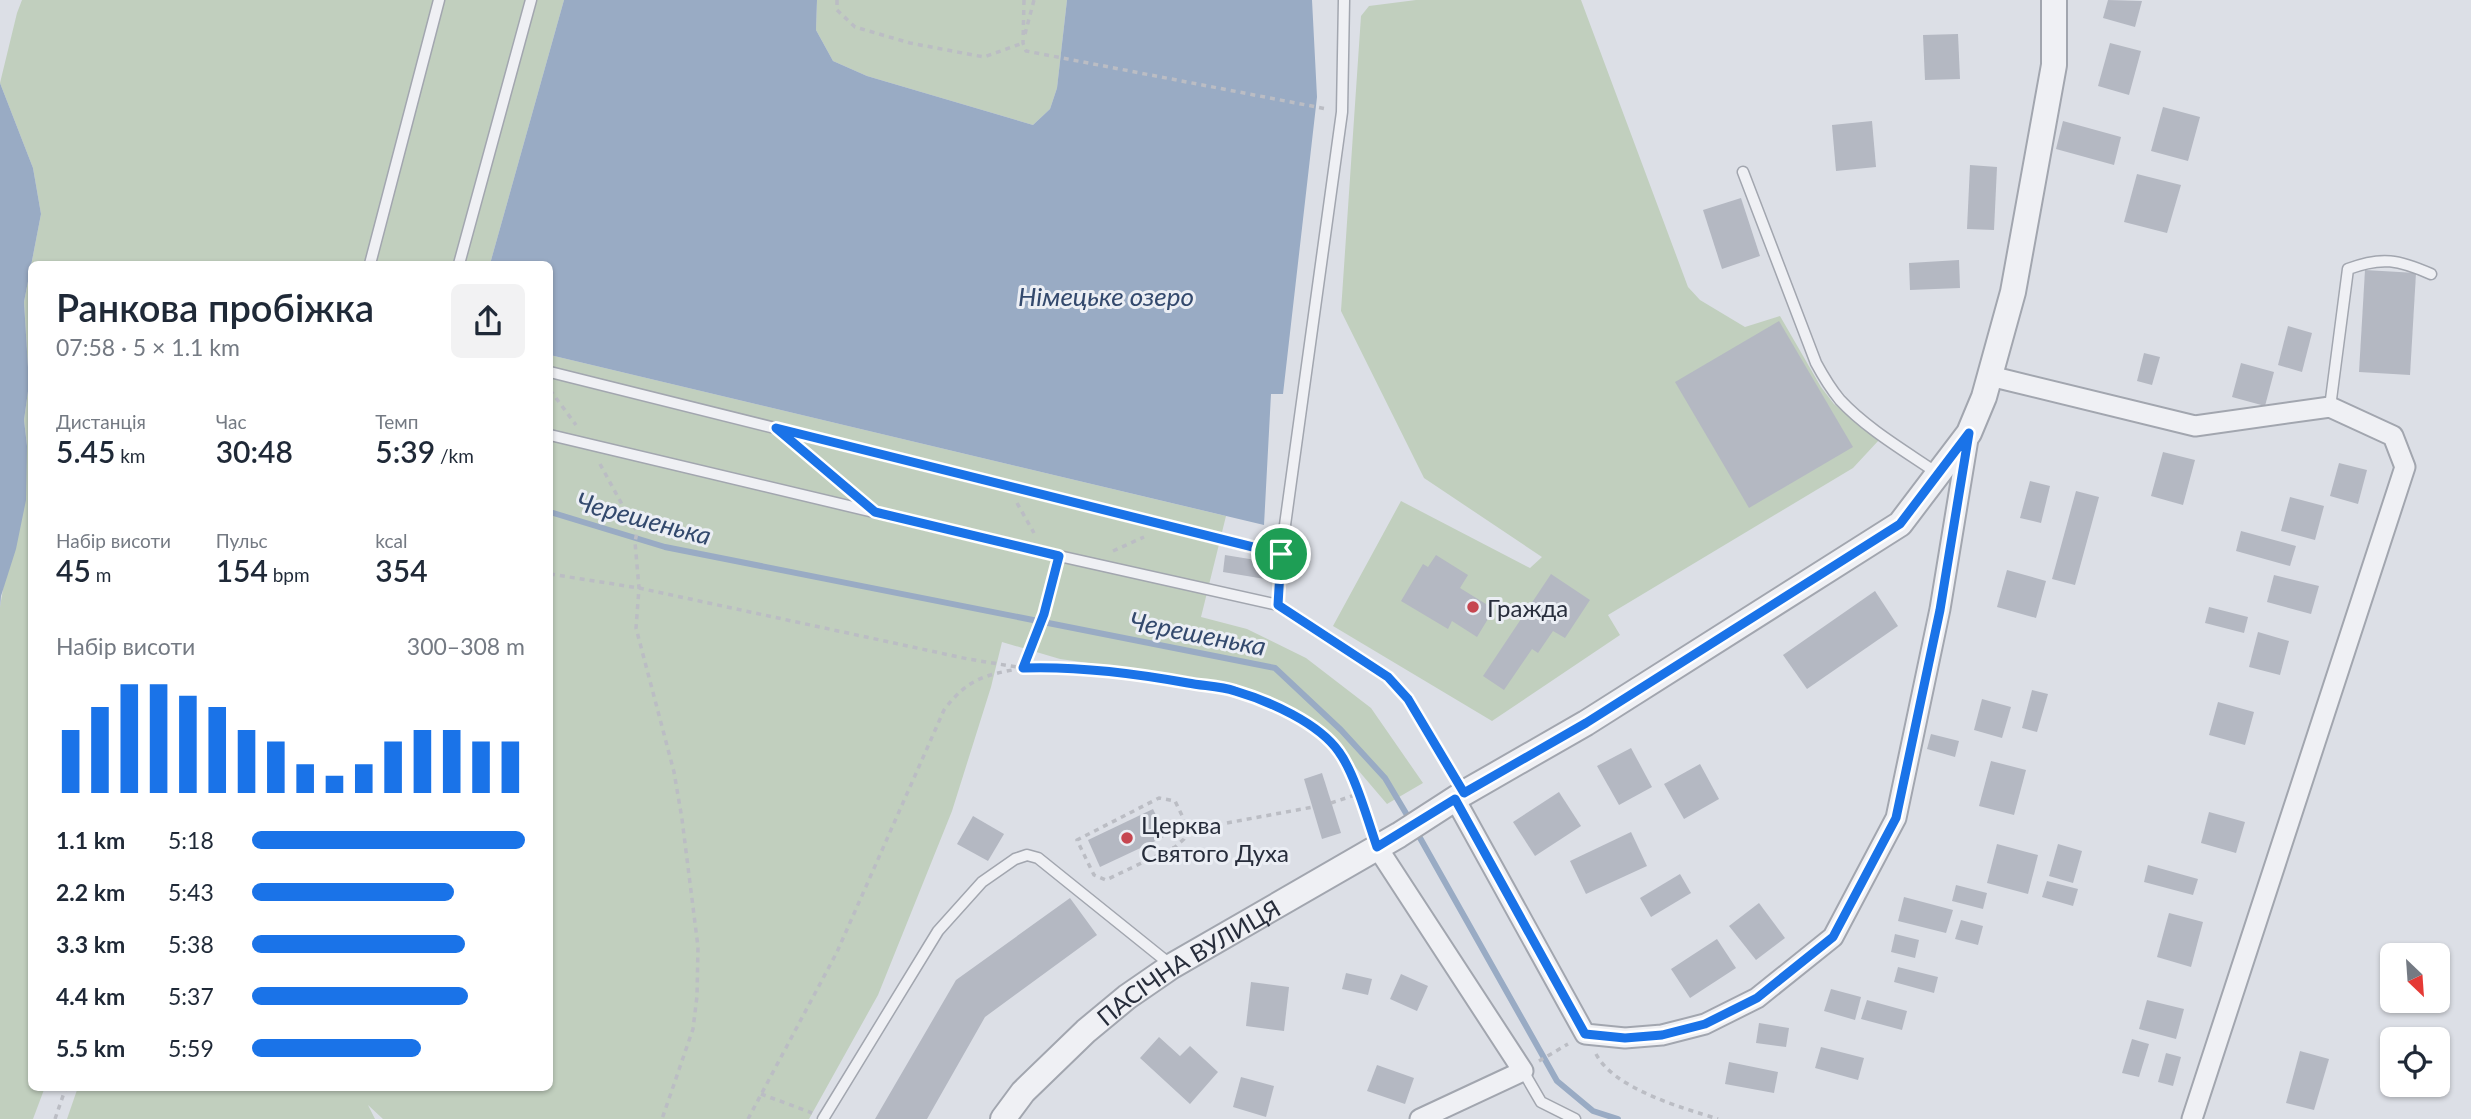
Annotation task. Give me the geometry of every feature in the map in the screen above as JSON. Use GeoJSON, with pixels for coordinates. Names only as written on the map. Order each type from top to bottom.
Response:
{"type":"FeatureCollection","features":[{"type":"Feature","properties":{"kind":"street","name":"ПАСІЧНА ВУЛИЦЯ"},"geometry":{"type":"LineString","coordinates":[[1003,1119],[1023,1092],[1086,1031],[1127,997],[1172,966],[1586,723],[1900,524],[1969,433],[1990,376],[2013,292],[2054,65],[2054,0]]}},
{"type":"Feature","properties":{"kind":"street"},"geometry":{"type":"LineString","coordinates":[[1990,376],[2195,426],[2330,407],[2393,436],[2405,467],[2192,1119]]}},
{"type":"Feature","properties":{"kind":"street"},"geometry":{"type":"LineString","coordinates":[[1459,796],[1585,1034],[1625,1038],[1662,1035],[1705,1024],[1757,998],[1833,937],[1896,818],[1940,610],[1969,433]]}},
{"type":"Feature","properties":{"kind":"street"},"geometry":{"type":"LineString","coordinates":[[1377,847],[1528,1067],[1420,1119]]}},
{"type":"Feature","properties":{"kind":"lane"},"geometry":{"type":"LineString","coordinates":[[371,261],[439,0]]}},
{"type":"Feature","properties":{"kind":"lane"},"geometry":{"type":"LineString","coordinates":[[460,261],[531,0]]}},
{"type":"Feature","properties":{"kind":"lane"},"geometry":{"type":"LineString","coordinates":[[1278,605],[1281,554],[1342,112],[1344,0]]}},
{"type":"Feature","properties":{"kind":"lane"},"geometry":{"type":"LineString","coordinates":[[1743,172],[1816,363],[1828,384],[1841,401],[1870,426],[1938,474]]}},
{"type":"Feature","properties":{"kind":"lane"},"geometry":{"type":"LineString","coordinates":[[2330,407],[2348,269],[2368,261],[2403,262],[2431,274]]}},
{"type":"Feature","properties":{"kind":"lane"},"geometry":{"type":"LineString","coordinates":[[553,373],[1281,554]]}},
{"type":"Feature","properties":{"kind":"lane"},"geometry":{"type":"LineString","coordinates":[[553,436],[1087,563],[1278,605],[1388,677],[1408,699],[1459,796]]}},
{"type":"Feature","properties":{"kind":"lane"},"geometry":{"type":"LineString","coordinates":[[823,1118],[938,931],[982,883],[1015,859],[1027,855],[1038,858],[1172,966]]}},
{"type":"Feature","properties":{"kind":"lane"},"geometry":{"type":"LineString","coordinates":[[1528,1067],[1541,1102],[1575,1119]]}},
{"type":"Feature","properties":{"kind":"path"},"geometry":{"type":"LineString","coordinates":[[837,0],[837,10],[855,27],[910,43],[984,57],[1023,43]]}},
{"type":"Feature","properties":{"kind":"path"},"geometry":{"type":"LineString","coordinates":[[1024,0],[1023,43],[1026,51],[1330,110]]}},
{"type":"Feature","properties":{"kind":"path"},"geometry":{"type":"LineString","coordinates":[[1023,43],[1034,0]]}},
{"type":"Feature","properties":{"kind":"path"},"geometry":{"type":"LineString","coordinates":[[776,428],[875,512]]}},
{"type":"Feature","properties":{"kind":"path"},"geometry":{"type":"LineString","coordinates":[[1008,486],[1045,553]]}},
{"type":"Feature","properties":{"kind":"path"},"geometry":{"type":"LineString","coordinates":[[1087,563],[1169,526]]}},
{"type":"Feature","properties":{"kind":"path"},"geometry":{"type":"LineString","coordinates":[[637,532],[635,542],[639,588],[636,628],[674,772],[698,947],[693,1029],[662,1119]]}},
{"type":"Feature","properties":{"kind":"path"},"geometry":{"type":"LineString","coordinates":[[1023,668],[1044,614],[1059,556]]}},
{"type":"Feature","properties":{"kind":"path"},"geometry":{"type":"LineString","coordinates":[[553,574],[639,588],[968,659],[1023,668]]}},
{"type":"Feature","properties":{"kind":"path"},"geometry":{"type":"LineString","coordinates":[[748,1119],[837,951],[944,710],[955,695],[986,674],[1023,668],[1056,667],[1124,672],[1233,690],[1268,704],[1317,729],[1340,753],[1377,847]]}},
{"type":"Feature","properties":{"kind":"path"},"geometry":{"type":"LineString","coordinates":[[1331,803],[1358,794]]}},
{"type":"Feature","properties":{"kind":"path"},"geometry":{"type":"LineString","coordinates":[[1159,798],[1175,801],[1189,830],[1175,847],[1106,880],[1094,875],[1077,840],[1159,798]]}},
{"type":"Feature","properties":{"kind":"path"},"geometry":{"type":"LineString","coordinates":[[1189,830],[1313,807]]}},
{"type":"Feature","properties":{"kind":"path"},"geometry":{"type":"LineString","coordinates":[[1528,1067],[1585,1034],[1599,1060],[1654,1099],[1718,1119]]}},
{"type":"Feature","properties":{"kind":"path"},"geometry":{"type":"LineString","coordinates":[[55,1119],[65,1091]]}},
{"type":"Feature","properties":{"kind":"path"},"geometry":{"type":"LineString","coordinates":[[761,1094],[823,1118]]}},
{"type":"Feature","properties":{"kind":"green space"},"geometry":{"type":"Polygon","coordinates":[[[22,0],[564,0],[491,261],[32,261],[41,214],[33,168],[0,83],[22,0]]]}},
{"type":"Feature","properties":{"kind":"green space"},"geometry":{"type":"Polygon","coordinates":[[[817,0],[1067,0],[1057,88],[1050,109],[1033,125],[867,76],[833,61],[816,30],[817,0]]]}},
{"type":"Feature","properties":{"kind":"green space"},"geometry":{"type":"Polygon","coordinates":[[[1416,0],[1581,0],[1688,287],[1700,300],[1745,327],[1780,316],[1821,387],[1834,404],[1879,440],[1853,468],[1608,615],[1620,635],[1492,721],[1333,626],[1401,501],[1530,568],[1542,557],[1424,478],[1341,311],[1361,16],[1369,6],[1416,0]]]}},
{"type":"Feature","properties":{"kind":"green space"},"geometry":{"type":"Polygon","coordinates":[[[28,281],[28,368],[24,302],[28,281]]]}},
{"type":"Feature","properties":{"kind":"green space"},"geometry":{"type":"Polygon","coordinates":[[[553,356],[1226,516],[1201,617],[1247,629],[1306,658],[1371,708],[1423,783],[1387,804],[1317,722],[1268,696],[1231,683],[1060,659],[1002,642],[991,687],[952,811],[878,995],[809,1119],[383,1119],[368,1105],[375,1119],[67,1119],[77,1091],[553,1091],[553,356]]]}},
{"type":"Feature","properties":{"kind":"green space"},"geometry":{"type":"Polygon","coordinates":[[[28,391],[28,1091],[44,1091],[33,1119],[0,1119],[0,607],[27,446],[24,420],[28,391]]]}},
{"type":"Feature","properties":{"kind":"water","name":"Німецьке озеро"},"geometry":{"type":"Polygon","coordinates":[[[564,0],[817,0],[816,30],[833,61],[867,76],[1033,125],[1050,109],[1057,88],[1067,0],[1312,0],[1317,97],[1283,394],[1271,394],[1264,525],[553,356],[553,261],[491,261],[564,0]]]}},
{"type":"Feature","properties":{"kind":"water"},"geometry":{"type":"Polygon","coordinates":[[[0,83],[33,168],[41,214],[32,261],[28,261],[24,302],[28,368],[24,420],[27,446],[26,500],[0,607],[0,83]]]}},
{"type":"Feature","properties":{"kind":"building"},"geometry":{"type":"Polygon","coordinates":[[[2108,0],[2142,1],[2135,27],[2103,18],[2108,0]]]}},
{"type":"Feature","properties":{"kind":"building"},"geometry":{"type":"Polygon","coordinates":[[[1958,34],[1960,79],[1925,80],[1923,35],[1958,34]]]}},
{"type":"Feature","properties":{"kind":"building"},"geometry":{"type":"Polygon","coordinates":[[[2110,43],[2141,51],[2129,95],[2098,86],[2110,43]]]}},
{"type":"Feature","properties":{"kind":"building"},"geometry":{"type":"Polygon","coordinates":[[[2163,107],[2200,117],[2188,161],[2151,151],[2163,107]]]}},
{"type":"Feature","properties":{"kind":"building"},"geometry":{"type":"Polygon","coordinates":[[[1872,121],[1876,167],[1836,171],[1832,125],[1872,121]]]}},
{"type":"Feature","properties":{"kind":"building"},"geometry":{"type":"Polygon","coordinates":[[[2063,121],[2121,137],[2114,165],[2056,149],[2063,121]]]}},
{"type":"Feature","properties":{"kind":"building"},"geometry":{"type":"Polygon","coordinates":[[[1970,165],[1997,167],[1994,230],[1967,229],[1970,165]]]}},
{"type":"Feature","properties":{"kind":"building"},"geometry":{"type":"Polygon","coordinates":[[[2137,174],[2181,185],[2167,233],[2124,222],[2137,174]]]}},
{"type":"Feature","properties":{"kind":"building"},"geometry":{"type":"Polygon","coordinates":[[[1741,198],[1760,256],[1722,269],[1703,210],[1741,198]]]}},
{"type":"Feature","properties":{"kind":"building"},"geometry":{"type":"Polygon","coordinates":[[[1959,260],[1960,288],[1910,290],[1909,263],[1959,260]]]}},
{"type":"Feature","properties":{"kind":"building"},"geometry":{"type":"Polygon","coordinates":[[[2365,270],[2416,273],[2410,375],[2359,372],[2365,270]]]}},
{"type":"Feature","properties":{"kind":"building"},"geometry":{"type":"Polygon","coordinates":[[[1779,321],[1853,447],[1749,508],[1675,382],[1779,321]]]}},
{"type":"Feature","properties":{"kind":"building"},"geometry":{"type":"Polygon","coordinates":[[[2288,326],[2312,333],[2302,372],[2278,365],[2288,326]]]}},
{"type":"Feature","properties":{"kind":"building"},"geometry":{"type":"Polygon","coordinates":[[[2144,353],[2160,357],[2152,385],[2137,381],[2144,353]]]}},
{"type":"Feature","properties":{"kind":"building"},"geometry":{"type":"Polygon","coordinates":[[[2241,363],[2274,372],[2265,406],[2232,397],[2241,363]]]}},
{"type":"Feature","properties":{"kind":"building"},"geometry":{"type":"Polygon","coordinates":[[[2163,452],[2195,460],[2183,505],[2151,496],[2163,452]]]}},
{"type":"Feature","properties":{"kind":"building"},"geometry":{"type":"Polygon","coordinates":[[[2339,463],[2367,470],[2358,504],[2330,496],[2339,463]]]}},
{"type":"Feature","properties":{"kind":"building"},"geometry":{"type":"Polygon","coordinates":[[[2030,481],[2050,486],[2041,523],[2020,518],[2030,481]]]}},
{"type":"Feature","properties":{"kind":"building"},"geometry":{"type":"Polygon","coordinates":[[[2076,491],[2099,497],[2075,585],[2052,579],[2076,491]]]}},
{"type":"Feature","properties":{"kind":"building"},"geometry":{"type":"Polygon","coordinates":[[[2290,497],[2324,506],[2315,540],[2281,531],[2290,497]]]}},
{"type":"Feature","properties":{"kind":"building"},"geometry":{"type":"Polygon","coordinates":[[[2241,531],[2296,546],[2290,566],[2236,551],[2241,531]]]}},
{"type":"Feature","properties":{"kind":"building"},"geometry":{"type":"Polygon","coordinates":[[[1225,555],[1268,562],[1265,579],[1223,572],[1225,555]]]}},
{"type":"Feature","properties":{"kind":"building"},"geometry":{"type":"Polygon","coordinates":[[[1436,555],[1468,575],[1460,588],[1494,609],[1477,637],[1452,621],[1448,629],[1401,601],[1423,564],[1428,567],[1436,555]]]}},
{"type":"Feature","properties":{"kind":"building"},"geometry":{"type":"Polygon","coordinates":[[[2007,570],[2046,581],[2036,618],[1997,607],[2007,570]]]}},
{"type":"Feature","properties":{"kind":"building"},"geometry":{"type":"Polygon","coordinates":[[[1551,574],[1590,600],[1565,638],[1553,631],[1538,653],[1532,649],[1504,690],[1483,676],[1551,574]]]}},
{"type":"Feature","properties":{"kind":"building"},"geometry":{"type":"Polygon","coordinates":[[[2274,575],[2319,586],[2311,614],[2267,602],[2274,575]]]}},
{"type":"Feature","properties":{"kind":"building"},"geometry":{"type":"Polygon","coordinates":[[[1875,591],[1898,626],[1807,689],[1783,655],[1875,591]]]}},
{"type":"Feature","properties":{"kind":"building"},"geometry":{"type":"Polygon","coordinates":[[[2209,607],[2248,617],[2244,633],[2205,623],[2209,607]]]}},
{"type":"Feature","properties":{"kind":"building"},"geometry":{"type":"Polygon","coordinates":[[[2258,632],[2289,641],[2280,675],[2249,667],[2258,632]]]}},
{"type":"Feature","properties":{"kind":"building"},"geometry":{"type":"Polygon","coordinates":[[[2032,690],[2048,694],[2037,732],[2022,728],[2032,690]]]}},
{"type":"Feature","properties":{"kind":"building"},"geometry":{"type":"Polygon","coordinates":[[[1982,699],[2011,707],[2002,738],[1974,730],[1982,699]]]}},
{"type":"Feature","properties":{"kind":"building"},"geometry":{"type":"Polygon","coordinates":[[[2218,702],[2254,712],[2245,745],[2209,735],[2218,702]]]}},
{"type":"Feature","properties":{"kind":"building"},"geometry":{"type":"Polygon","coordinates":[[[1931,734],[1959,741],[1955,757],[1927,749],[1931,734]]]}},
{"type":"Feature","properties":{"kind":"building"},"geometry":{"type":"Polygon","coordinates":[[[1631,748],[1652,787],[1619,805],[1597,766],[1631,748]]]}},
{"type":"Feature","properties":{"kind":"building"},"geometry":{"type":"Polygon","coordinates":[[[1991,761],[2026,770],[2014,815],[1979,806],[1991,761]]]}},
{"type":"Feature","properties":{"kind":"building"},"geometry":{"type":"Polygon","coordinates":[[[1700,764],[1719,799],[1684,819],[1664,784],[1700,764]]]}},
{"type":"Feature","properties":{"kind":"building"},"geometry":{"type":"Polygon","coordinates":[[[1322,773],[1341,833],[1322,839],[1304,779],[1322,773]]]}},
{"type":"Feature","properties":{"kind":"building"},"geometry":{"type":"Polygon","coordinates":[[[1559,792],[1581,826],[1535,856],[1513,822],[1559,792]]]}},
{"type":"Feature","properties":{"kind":"building","name":"Церква Святого Духа"},"geometry":{"type":"Polygon","coordinates":[[[1153,809],[1166,836],[1100,867],[1088,840],[1153,809]]]}},
{"type":"Feature","properties":{"kind":"building"},"geometry":{"type":"Polygon","coordinates":[[[2209,812],[2245,822],[2236,853],[2201,843],[2209,812]]]}},
{"type":"Feature","properties":{"kind":"building"},"geometry":{"type":"Polygon","coordinates":[[[973,816],[1004,834],[988,861],[957,844],[973,816]]]}},
{"type":"Feature","properties":{"kind":"building"},"geometry":{"type":"Polygon","coordinates":[[[1631,832],[1647,866],[1586,894],[1570,861],[1631,832]]]}},
{"type":"Feature","properties":{"kind":"building"},"geometry":{"type":"Polygon","coordinates":[[[1997,844],[2038,855],[2028,894],[1987,883],[1997,844]]]}},
{"type":"Feature","properties":{"kind":"building"},"geometry":{"type":"Polygon","coordinates":[[[2058,844],[2082,851],[2073,883],[2049,876],[2058,844]]]}},
{"type":"Feature","properties":{"kind":"building"},"geometry":{"type":"Polygon","coordinates":[[[2148,865],[2198,879],[2193,895],[2144,882],[2148,865]]]}},
{"type":"Feature","properties":{"kind":"building"},"geometry":{"type":"Polygon","coordinates":[[[1680,874],[1691,893],[1651,917],[1640,898],[1680,874]]]}},
{"type":"Feature","properties":{"kind":"building"},"geometry":{"type":"Polygon","coordinates":[[[2047,881],[2078,889],[2073,906],[2042,897],[2047,881]]]}},
{"type":"Feature","properties":{"kind":"building"},"geometry":{"type":"Polygon","coordinates":[[[1956,885],[1987,893],[1983,909],[1952,901],[1956,885]]]}},
{"type":"Feature","properties":{"kind":"building"},"geometry":{"type":"Polygon","coordinates":[[[1904,897],[1953,910],[1946,933],[1898,921],[1904,897]]]}},
{"type":"Feature","properties":{"kind":"building"},"geometry":{"type":"Polygon","coordinates":[[[1070,898],[1097,935],[985,1017],[927,1119],[875,1119],[956,980],[1070,898]]]}},
{"type":"Feature","properties":{"kind":"building"},"geometry":{"type":"Polygon","coordinates":[[[1759,903],[1785,938],[1756,960],[1729,926],[1759,903]]]}},
{"type":"Feature","properties":{"kind":"building"},"geometry":{"type":"Polygon","coordinates":[[[2169,913],[2203,922],[2191,967],[2157,957],[2169,913]]]}},
{"type":"Feature","properties":{"kind":"building"},"geometry":{"type":"Polygon","coordinates":[[[1961,920],[1983,926],[1978,945],[1955,939],[1961,920]]]}},
{"type":"Feature","properties":{"kind":"building"},"geometry":{"type":"Polygon","coordinates":[[[1895,934],[1919,940],[1915,958],[1891,952],[1895,934]]]}},
{"type":"Feature","properties":{"kind":"building"},"geometry":{"type":"Polygon","coordinates":[[[1717,939],[1736,968],[1690,998],[1671,969],[1717,939]]]}},
{"type":"Feature","properties":{"kind":"building"},"geometry":{"type":"Polygon","coordinates":[[[1898,967],[1938,977],[1934,993],[1894,982],[1898,967]]]}},
{"type":"Feature","properties":{"kind":"building"},"geometry":{"type":"Polygon","coordinates":[[[1346,973],[1372,979],[1368,995],[1342,989],[1346,973]]]}},
{"type":"Feature","properties":{"kind":"building"},"geometry":{"type":"Polygon","coordinates":[[[1401,974],[1428,986],[1417,1011],[1390,999],[1401,974]]]}},
{"type":"Feature","properties":{"kind":"building"},"geometry":{"type":"Polygon","coordinates":[[[1251,982],[1289,987],[1284,1031],[1246,1026],[1251,982]]]}},
{"type":"Feature","properties":{"kind":"building"},"geometry":{"type":"Polygon","coordinates":[[[1831,989],[1861,997],[1855,1020],[1824,1011],[1831,989]]]}},
{"type":"Feature","properties":{"kind":"building"},"geometry":{"type":"Polygon","coordinates":[[[1867,1000],[1907,1011],[1902,1030],[1861,1019],[1867,1000]]]}},
{"type":"Feature","properties":{"kind":"building"},"geometry":{"type":"Polygon","coordinates":[[[2147,1000],[2184,1009],[2176,1039],[2139,1029],[2147,1000]]]}},
{"type":"Feature","properties":{"kind":"building"},"geometry":{"type":"Polygon","coordinates":[[[1759,1023],[1789,1028],[1786,1047],[1756,1043],[1759,1023]]]}},
{"type":"Feature","properties":{"kind":"building"},"geometry":{"type":"Polygon","coordinates":[[[1159,1037],[1180,1056],[1190,1046],[1218,1072],[1190,1104],[1140,1058],[1159,1037]]]}},
{"type":"Feature","properties":{"kind":"building"},"geometry":{"type":"Polygon","coordinates":[[[2132,1039],[2149,1044],[2139,1077],[2122,1073],[2132,1039]]]}},
{"type":"Feature","properties":{"kind":"building"},"geometry":{"type":"Polygon","coordinates":[[[1821,1047],[1864,1058],[1858,1080],[1815,1068],[1821,1047]]]}},
{"type":"Feature","properties":{"kind":"building"},"geometry":{"type":"Polygon","coordinates":[[[2300,1051],[2329,1059],[2314,1110],[2286,1103],[2300,1051]]]}},
{"type":"Feature","properties":{"kind":"building"},"geometry":{"type":"Polygon","coordinates":[[[2166,1053],[2181,1057],[2173,1086],[2158,1082],[2166,1053]]]}},
{"type":"Feature","properties":{"kind":"building"},"geometry":{"type":"Polygon","coordinates":[[[1729,1062],[1778,1072],[1774,1093],[1725,1084],[1729,1062]]]}},
{"type":"Feature","properties":{"kind":"building"},"geometry":{"type":"Polygon","coordinates":[[[1377,1065],[1414,1078],[1405,1104],[1367,1091],[1377,1065]]]}},
{"type":"Feature","properties":{"kind":"building"},"geometry":{"type":"Polygon","coordinates":[[[1241,1077],[1274,1086],[1266,1117],[1233,1107],[1241,1077]]]}},
{"type":"Feature","properties":{"kind":"waterway","name":"Черешенька"},"geometry":{"type":"LineString","coordinates":[[553,513],[665,547],[1275,668],[1341,730],[1385,778],[1410,820]]}},
{"type":"Feature","properties":{"kind":"waterway","name":"Черешенька"},"geometry":{"type":"LineString","coordinates":[[1415,829],[1557,1081],[1593,1111],[1618,1119]]}},
{"type":"Feature","properties":{"kind":"place","name":"Гражда"},"geometry":{"type":"Point","coordinates":[1473,607]}},
{"type":"Feature","properties":{"kind":"place","name":"Церква Святого Духа"},"geometry":{"type":"Point","coordinates":[1127,838]}},
{"type":"Feature","properties":{"kind":"route"},"geometry":{"type":"LineString","coordinates":[[776,428],[1281,554],[1278,605],[1388,677],[1408,699],[1426,726],[1464,793],[1586,723],[1900,524],[1969,433],[1940,610],[1896,818],[1833,937],[1757,998],[1705,1024],[1662,1035],[1625,1038],[1585,1034],[1455,799],[1377,847],[1340,753],[1317,729],[1268,704],[1233,690],[1124,672],[1056,667],[1023,668],[1044,614],[1059,556],[875,512],[776,428]]}}]}
